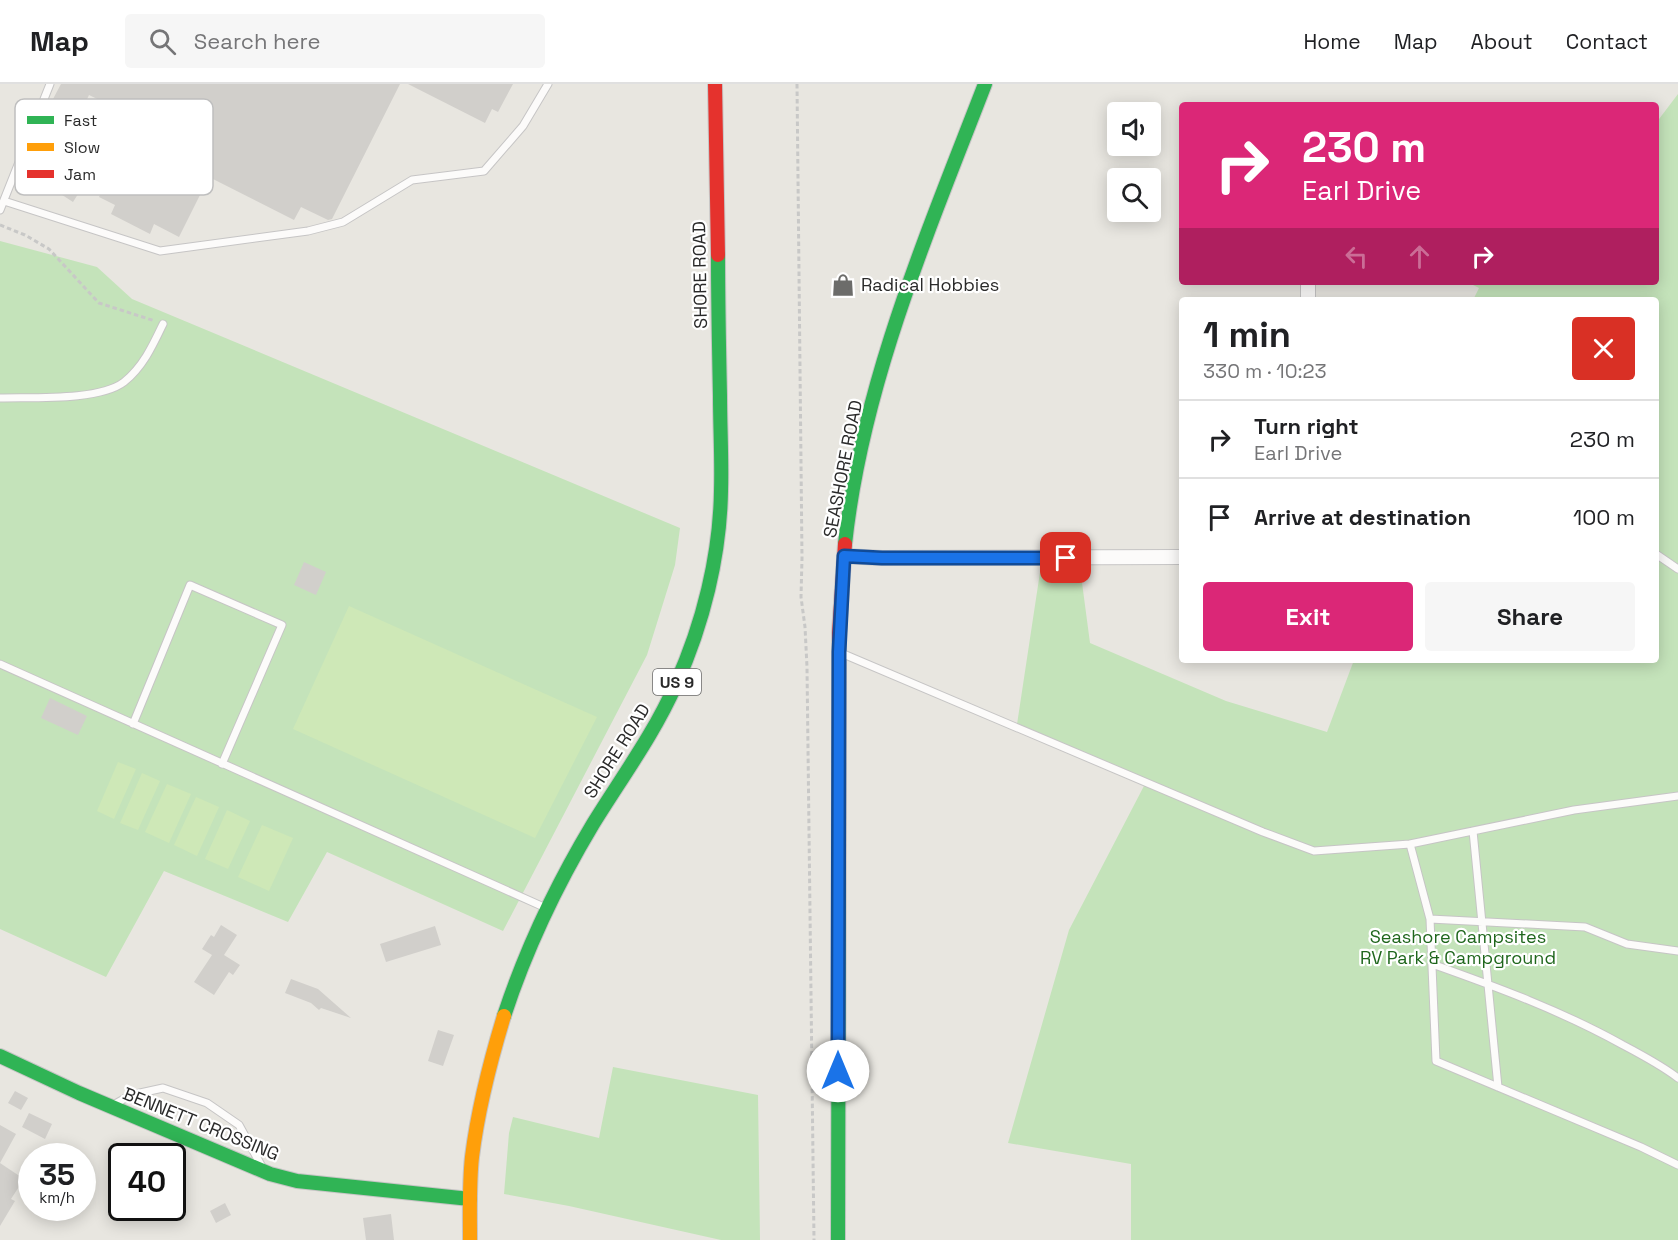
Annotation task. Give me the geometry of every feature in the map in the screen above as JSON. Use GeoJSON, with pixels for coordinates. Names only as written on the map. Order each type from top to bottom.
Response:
{"type":"FeatureCollection","features":[{"type":"Feature","properties":{"kind":"street","name":"SHORE ROAD"},"geometry":{"type":"LineString","coordinates":[[470,1240],[474,1146],[486,1083],[515,987],[548,909],[586,836],[646,744],[663,712],[698,629],[709,585],[721,492],[715,84]]}},
{"type":"Feature","properties":{"kind":"street","name":"SEASHORE ROAD"},"geometry":{"type":"LineString","coordinates":[[838,1240],[839,652],[844,556],[851,504],[864,439],[877,391],[919,261],[985,84]]}},
{"type":"Feature","properties":{"kind":"street"},"geometry":{"type":"LineString","coordinates":[[844,556],[882,558],[1179,557]]}},
{"type":"Feature","properties":{"kind":"street","name":"BENNETT CROSSING"},"geometry":{"type":"LineString","coordinates":[[0,1056],[111,1107],[265,1172],[297,1181],[470,1199]]}},
{"type":"Feature","properties":{"kind":"lane"},"geometry":{"type":"LineString","coordinates":[[44,99],[50,84]]}},
{"type":"Feature","properties":{"kind":"lane"},"geometry":{"type":"LineString","coordinates":[[4,201],[160,251],[308,231],[343,222],[412,180],[484,171],[523,126],[548,84]]}},
{"type":"Feature","properties":{"kind":"lane"},"geometry":{"type":"LineString","coordinates":[[0,210],[15,173]]}},
{"type":"Feature","properties":{"kind":"lane"},"geometry":{"type":"LineString","coordinates":[[0,398],[100,393],[123,382],[148,355],[164,324]]}},
{"type":"Feature","properties":{"kind":"lane"},"geometry":{"type":"LineString","coordinates":[[1659,556],[1678,569]]}},
{"type":"Feature","properties":{"kind":"lane"},"geometry":{"type":"LineString","coordinates":[[133,724],[190,585],[282,625],[222,764]]}},
{"type":"Feature","properties":{"kind":"lane"},"geometry":{"type":"LineString","coordinates":[[839,652],[1263,832],[1314,851],[1410,844],[1574,810],[1678,796]]}},
{"type":"Feature","properties":{"kind":"lane"},"geometry":{"type":"LineString","coordinates":[[0,664],[548,909]]}},
{"type":"Feature","properties":{"kind":"lane"},"geometry":{"type":"LineString","coordinates":[[1473,831],[1483,922],[1486,983],[1498,1087]]}},
{"type":"Feature","properties":{"kind":"lane"},"geometry":{"type":"LineString","coordinates":[[1410,844],[1430,919],[1436,1061],[1641,1147],[1678,1165]]}},
{"type":"Feature","properties":{"kind":"lane"},"geometry":{"type":"LineString","coordinates":[[1430,919],[1585,927],[1627,944],[1678,951]]}},
{"type":"Feature","properties":{"kind":"lane"},"geometry":{"type":"LineString","coordinates":[[1432,964],[1524,997],[1603,1034],[1664,1067],[1678,1078]]}},
{"type":"Feature","properties":{"kind":"lane"},"geometry":{"type":"LineString","coordinates":[[111,1107],[131,1095],[163,1089],[207,1103],[239,1125],[265,1172]]}},
{"type":"Feature","properties":{"kind":"path"},"geometry":{"type":"LineString","coordinates":[[797,84],[801,597],[807,667],[814,1240]]}},
{"type":"Feature","properties":{"kind":"path"},"geometry":{"type":"LineString","coordinates":[[0,225],[25,235],[50,249],[99,303],[164,324]]}},
{"type":"Feature","properties":{"kind":"green space","name":"Seashore Campsites RV Park & Campground"},"geometry":{"type":"Polygon","coordinates":[[[1678,94],[1678,1240],[1131,1240],[1131,1164],[1008,1143],[1069,930],[1145,784],[1016,731],[1042,559],[1079,560],[1090,643],[1226,701],[1327,732],[1353,663],[1659,663],[1659,297],[1474,297],[1479,288],[1473,285],[1659,285],[1659,119],[1678,94]]]}},
{"type":"Feature","properties":{"kind":"green space"},"geometry":{"type":"Polygon","coordinates":[[[0,241],[97,267],[132,299],[680,528],[675,565],[647,655],[503,931],[327,852],[288,922],[164,871],[106,977],[0,929],[0,241]]]}},
{"type":"Feature","properties":{"kind":"green space"},"geometry":{"type":"Polygon","coordinates":[[[349,606],[597,717],[535,838],[293,729],[349,606]]]}},
{"type":"Feature","properties":{"kind":"green space"},"geometry":{"type":"Polygon","coordinates":[[[118,762],[136,769],[114,819],[97,811],[118,762]]]}},
{"type":"Feature","properties":{"kind":"green space"},"geometry":{"type":"Polygon","coordinates":[[[142,773],[160,781],[138,830],[120,823],[142,773]]]}},
{"type":"Feature","properties":{"kind":"green space"},"geometry":{"type":"Polygon","coordinates":[[[167,784],[191,794],[169,843],[145,832],[167,784]]]}},
{"type":"Feature","properties":{"kind":"green space"},"geometry":{"type":"Polygon","coordinates":[[[196,797],[219,807],[197,856],[174,845],[196,797]]]}},
{"type":"Feature","properties":{"kind":"green space"},"geometry":{"type":"Polygon","coordinates":[[[227,810],[250,821],[228,869],[205,859],[227,810]]]}},
{"type":"Feature","properties":{"kind":"green space"},"geometry":{"type":"Polygon","coordinates":[[[262,825],[293,838],[269,891],[238,877],[262,825]]]}},
{"type":"Feature","properties":{"kind":"green space"},"geometry":{"type":"Polygon","coordinates":[[[613,1067],[758,1095],[760,1240],[721,1240],[504,1194],[509,1133],[513,1117],[599,1138],[613,1067]]]}},
{"type":"Feature","properties":{"kind":"building"},"geometry":{"type":"Polygon","coordinates":[[[61,84],[400,84],[332,219],[328,220],[301,207],[294,220],[213,179],[213,99],[97,99],[89,95],[87,99],[53,99],[61,84]]]}},
{"type":"Feature","properties":{"kind":"building"},"geometry":{"type":"Polygon","coordinates":[[[408,84],[513,84],[498,112],[492,109],[485,123],[408,84]]]}},
{"type":"Feature","properties":{"kind":"building"},"geometry":{"type":"Polygon","coordinates":[[[62,195],[77,195],[73,202],[62,195]]]}},
{"type":"Feature","properties":{"kind":"building"},"geometry":{"type":"Polygon","coordinates":[[[100,195],[200,195],[179,237],[154,224],[150,234],[111,214],[115,205],[99,197],[100,195]]]}},
{"type":"Feature","properties":{"kind":"building"},"geometry":{"type":"Polygon","coordinates":[[[304,562],[326,572],[316,595],[294,585],[304,562]]]}},
{"type":"Feature","properties":{"kind":"building"},"geometry":{"type":"Polygon","coordinates":[[[50,698],[87,716],[78,735],[41,718],[50,698]]]}},
{"type":"Feature","properties":{"kind":"building"},"geometry":{"type":"Polygon","coordinates":[[[221,925],[237,935],[224,955],[240,965],[233,975],[229,972],[214,995],[194,982],[212,955],[202,949],[211,935],[214,937],[221,925]]]}},
{"type":"Feature","properties":{"kind":"building"},"geometry":{"type":"Polygon","coordinates":[[[435,926],[441,945],[386,962],[380,944],[435,926]]]}},
{"type":"Feature","properties":{"kind":"building"},"geometry":{"type":"Polygon","coordinates":[[[291,979],[318,989],[351,1018],[321,1008],[319,1010],[311,1003],[285,993],[291,979]]]}},
{"type":"Feature","properties":{"kind":"building"},"geometry":{"type":"Polygon","coordinates":[[[438,1030],[454,1035],[443,1066],[428,1061],[438,1030]]]}},
{"type":"Feature","properties":{"kind":"building"},"geometry":{"type":"Polygon","coordinates":[[[15,1091],[28,1098],[21,1110],[8,1103],[15,1091]]]}},
{"type":"Feature","properties":{"kind":"building"},"geometry":{"type":"Polygon","coordinates":[[[29,1113],[52,1124],[45,1139],[22,1127],[29,1113]]]}},
{"type":"Feature","properties":{"kind":"building"},"geometry":{"type":"Polygon","coordinates":[[[0,1125],[16,1134],[0,1163],[0,1125]]]}},
{"type":"Feature","properties":{"kind":"building"},"geometry":{"type":"Polygon","coordinates":[[[0,1163],[18,1175],[18,1188],[11,1199],[15,1201],[0,1226],[0,1163]]]}},
{"type":"Feature","properties":{"kind":"building"},"geometry":{"type":"Polygon","coordinates":[[[225,1203],[231,1215],[216,1223],[210,1211],[225,1203]]]}},
{"type":"Feature","properties":{"kind":"building"},"geometry":{"type":"Polygon","coordinates":[[[391,1214],[394,1240],[366,1240],[363,1218],[391,1214]]]}},
{"type":"Feature","properties":{"kind":"traffic: fast"},"geometry":{"type":"LineString","coordinates":[[845,544],[866,426],[882,368],[920,253],[985,84]]}},
{"type":"Feature","properties":{"kind":"traffic: fast"},"geometry":{"type":"LineString","coordinates":[[504,1016],[522,966],[555,893],[593,824],[648,738],[667,702],[686,661],[702,614],[713,565],[720,515],[718,255]]}},
{"type":"Feature","properties":{"kind":"traffic: fast"},"geometry":{"type":"LineString","coordinates":[[838,1240],[839,795]]}},
{"type":"Feature","properties":{"kind":"traffic: fast"},"geometry":{"type":"LineString","coordinates":[[0,1056],[79,1093],[270,1174],[297,1181],[470,1199]]}},
{"type":"Feature","properties":{"kind":"traffic: slow"},"geometry":{"type":"LineString","coordinates":[[470,1240],[472,1157],[485,1086],[504,1016]]}},
{"type":"Feature","properties":{"kind":"traffic: jam"},"geometry":{"type":"LineString","coordinates":[[715,84],[718,255]]}},
{"type":"Feature","properties":{"kind":"traffic: jam"},"geometry":{"type":"LineString","coordinates":[[839,795],[839,633],[845,544]]}},
{"type":"Feature","properties":{"kind":"place","name":"Radical Hobbies"},"geometry":{"type":"Point","coordinates":[843,285]}},
{"type":"Feature","properties":{"kind":"route"},"geometry":{"type":"LineString","coordinates":[[838,1071],[839,652],[844,556],[1066,558]]}}]}
